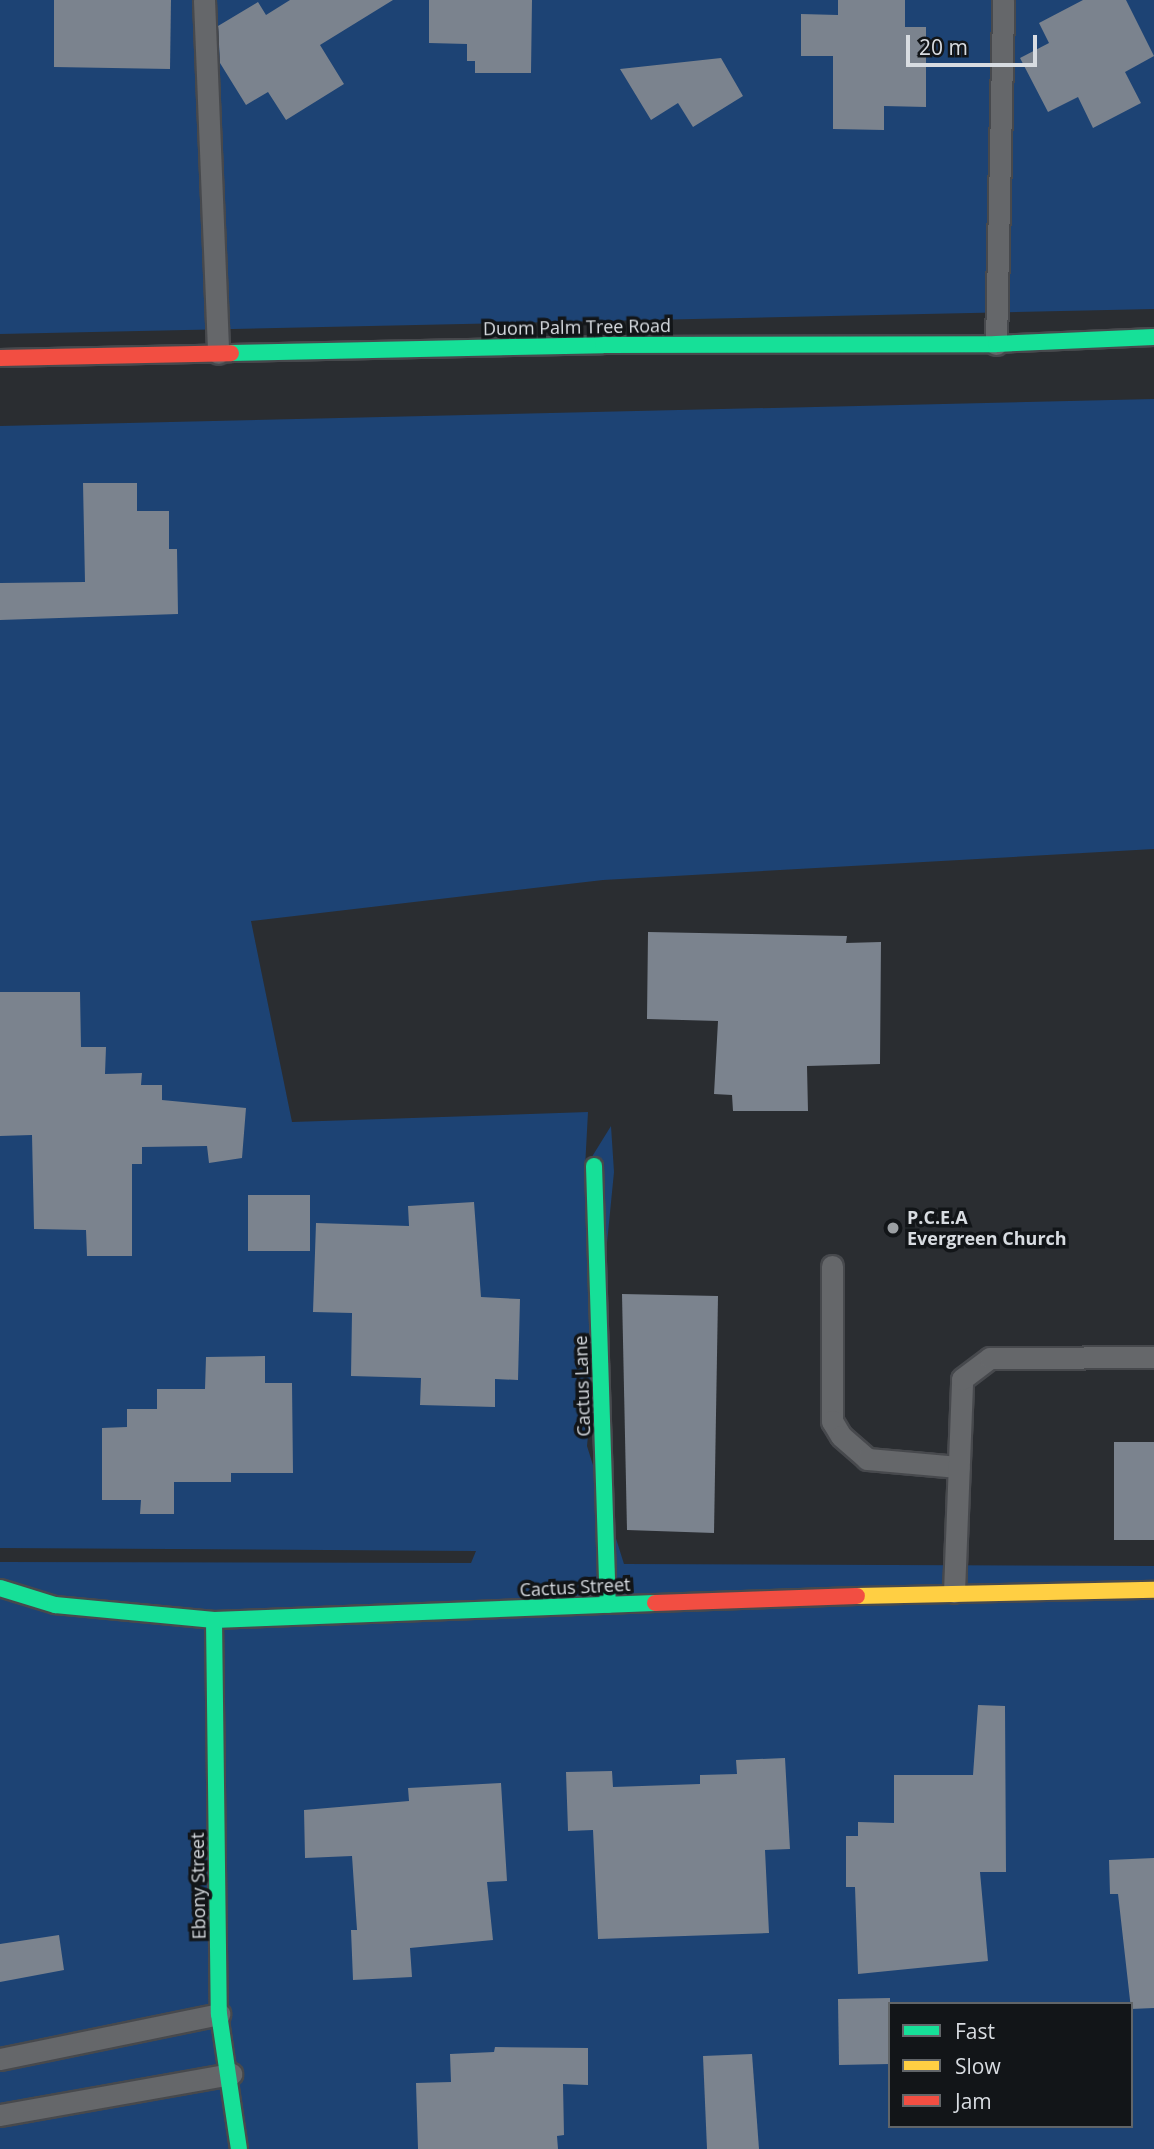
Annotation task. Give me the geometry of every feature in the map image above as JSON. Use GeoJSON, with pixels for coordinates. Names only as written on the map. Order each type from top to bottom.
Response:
{"type":"FeatureCollection","features":[{"type":"Feature","properties":{"kind":"street","name":"Duom Palm Tree Road"},"geometry":{"type":"LineString","coordinates":[[0,358],[617,345],[996,344],[1154,337]]}},
{"type":"Feature","properties":{"kind":"street","name":"Cactus Lane"},"geometry":{"type":"LineString","coordinates":[[594,1166],[608,1605]]}},
{"type":"Feature","properties":{"kind":"street","name":"Cactus Street"},"geometry":{"type":"LineString","coordinates":[[0,1588],[55,1605],[214,1620],[954,1592],[1154,1590]]}},
{"type":"Feature","properties":{"kind":"street","name":"Ebony Street"},"geometry":{"type":"LineString","coordinates":[[214,1620],[219,2014],[231,2074],[239,2149]]}},
{"type":"Feature","properties":{"kind":"lane"},"geometry":{"type":"LineString","coordinates":[[204,0],[218,353]]}},
{"type":"Feature","properties":{"kind":"lane"},"geometry":{"type":"LineString","coordinates":[[996,344],[1003,0]]}},
{"type":"Feature","properties":{"kind":"lane"},"geometry":{"type":"LineString","coordinates":[[832,1266],[832,1420],[841,1436],[867,1459],[959,1467]]}},
{"type":"Feature","properties":{"kind":"lane"},"geometry":{"type":"LineString","coordinates":[[954,1592],[962,1379],[974,1366],[990,1358],[1154,1357]]}},
{"type":"Feature","properties":{"kind":"lane"},"geometry":{"type":"LineString","coordinates":[[0,2059],[219,2014]]}},
{"type":"Feature","properties":{"kind":"lane"},"geometry":{"type":"LineString","coordinates":[[0,2115],[231,2074]]}},
{"type":"Feature","properties":{"kind":"shaded area"},"geometry":{"type":"Polygon","coordinates":[[[0,0],[1154,0],[1154,309],[0,334],[0,0]]]}},
{"type":"Feature","properties":{"kind":"shaded area"},"geometry":{"type":"Polygon","coordinates":[[[1154,399],[1154,849],[603,880],[251,921],[292,1122],[588,1112],[585,1168],[611,1126],[614,1172],[587,1446],[624,1564],[1154,1566],[1154,2149],[0,2149],[0,1562],[471,1563],[476,1551],[0,1548],[0,426],[1154,399]]]}},
{"type":"Feature","properties":{"kind":"building"},"geometry":{"type":"Polygon","coordinates":[[[54,0],[171,0],[170,69],[54,67],[54,0]]]}},
{"type":"Feature","properties":{"kind":"building"},"geometry":{"type":"Polygon","coordinates":[[[290,0],[393,0],[320,45],[344,84],[286,120],[268,92],[246,105],[220,63],[218,26],[258,2],[266,15],[290,0]]]}},
{"type":"Feature","properties":{"kind":"building"},"geometry":{"type":"Polygon","coordinates":[[[429,0],[532,0],[531,73],[475,73],[475,61],[467,61],[467,44],[429,43],[429,0]]]}},
{"type":"Feature","properties":{"kind":"building"},"geometry":{"type":"Polygon","coordinates":[[[838,0],[905,0],[905,27],[926,27],[926,107],[884,106],[884,130],[833,129],[833,56],[801,56],[801,14],[838,15],[838,0]]]}},
{"type":"Feature","properties":{"kind":"building"},"geometry":{"type":"Polygon","coordinates":[[[1083,0],[1126,0],[1154,56],[1125,72],[1141,103],[1093,128],[1078,97],[1048,112],[1020,58],[1049,43],[1039,23],[1083,0]]]}},
{"type":"Feature","properties":{"kind":"building"},"geometry":{"type":"Polygon","coordinates":[[[721,58],[743,96],[693,127],[678,103],[651,120],[620,69],[721,58]]]}},
{"type":"Feature","properties":{"kind":"building"},"geometry":{"type":"Polygon","coordinates":[[[83,483],[137,483],[137,511],[169,511],[169,549],[177,549],[178,614],[0,620],[0,583],[85,582],[83,483]]]}},
{"type":"Feature","properties":{"kind":"building"},"geometry":{"type":"Polygon","coordinates":[[[648,932],[847,936],[846,943],[881,942],[880,1064],[807,1066],[808,1111],[733,1111],[732,1095],[714,1094],[718,1021],[647,1019],[648,932]]]}},
{"type":"Feature","properties":{"kind":"building"},"geometry":{"type":"Polygon","coordinates":[[[0,992],[80,992],[81,1047],[106,1047],[105,1074],[142,1073],[141,1085],[162,1085],[162,1100],[246,1108],[242,1158],[209,1163],[207,1146],[142,1147],[142,1164],[132,1164],[132,1256],[87,1256],[86,1230],[34,1229],[32,1135],[0,1136],[0,992]]]}},
{"type":"Feature","properties":{"kind":"building"},"geometry":{"type":"Polygon","coordinates":[[[248,1195],[310,1195],[310,1251],[248,1251],[248,1195]]]}},
{"type":"Feature","properties":{"kind":"building"},"geometry":{"type":"Polygon","coordinates":[[[474,1202],[481,1297],[520,1299],[518,1380],[495,1379],[495,1407],[420,1405],[421,1378],[351,1376],[352,1313],[313,1312],[316,1223],[409,1226],[408,1206],[474,1202]]]}},
{"type":"Feature","properties":{"kind":"building"},"geometry":{"type":"Polygon","coordinates":[[[622,1294],[718,1296],[714,1533],[627,1530],[622,1294]]]}},
{"type":"Feature","properties":{"kind":"building"},"geometry":{"type":"Polygon","coordinates":[[[265,1356],[265,1383],[292,1383],[293,1473],[231,1473],[231,1482],[174,1482],[174,1514],[140,1514],[141,1500],[102,1500],[102,1428],[127,1427],[127,1409],[157,1409],[157,1389],[205,1389],[206,1357],[265,1356]]]}},
{"type":"Feature","properties":{"kind":"building"},"geometry":{"type":"Polygon","coordinates":[[[1114,1442],[1154,1442],[1154,1540],[1114,1540],[1114,1442]]]}},
{"type":"Feature","properties":{"kind":"building"},"geometry":{"type":"Polygon","coordinates":[[[978,1705],[1005,1706],[1006,1872],[980,1872],[988,1961],[858,1974],[855,1887],[846,1887],[846,1836],[858,1836],[858,1822],[894,1823],[894,1775],[973,1775],[978,1705]]]}},
{"type":"Feature","properties":{"kind":"building"},"geometry":{"type":"Polygon","coordinates":[[[785,1758],[790,1849],[765,1850],[769,1933],[598,1939],[593,1830],[568,1831],[566,1772],[612,1771],[613,1787],[700,1784],[700,1775],[737,1774],[736,1760],[785,1758]]]}},
{"type":"Feature","properties":{"kind":"building"},"geometry":{"type":"Polygon","coordinates":[[[501,1783],[507,1881],[487,1882],[493,1940],[410,1948],[412,1977],[353,1980],[351,1930],[357,1930],[352,1856],[305,1858],[304,1810],[409,1801],[408,1788],[501,1783]]]}},
{"type":"Feature","properties":{"kind":"building"},"geometry":{"type":"Polygon","coordinates":[[[1154,1858],[1154,2008],[1133,2009],[1133,2002],[1130,2002],[1118,1894],[1110,1894],[1109,1860],[1154,1858]]]}},
{"type":"Feature","properties":{"kind":"building"},"geometry":{"type":"Polygon","coordinates":[[[59,1935],[64,1970],[0,1982],[0,1944],[59,1935]]]}},
{"type":"Feature","properties":{"kind":"building"},"geometry":{"type":"Polygon","coordinates":[[[890,1998],[888,2064],[839,2065],[838,1999],[890,1998]]]}},
{"type":"Feature","properties":{"kind":"building"},"geometry":{"type":"Polygon","coordinates":[[[495,2047],[588,2048],[588,2085],[563,2084],[564,2135],[557,2136],[558,2149],[418,2149],[416,2083],[451,2082],[450,2054],[494,2052],[495,2047]]]}},
{"type":"Feature","properties":{"kind":"building"},"geometry":{"type":"Polygon","coordinates":[[[752,2054],[759,2149],[707,2149],[703,2056],[752,2054]]]}},
{"type":"Feature","properties":{"kind":"traffic: fast"},"geometry":{"type":"LineString","coordinates":[[231,353],[603,345],[996,344],[1154,337]]}},
{"type":"Feature","properties":{"kind":"traffic: fast"},"geometry":{"type":"LineString","coordinates":[[594,1166],[608,1605]]}},
{"type":"Feature","properties":{"kind":"traffic: fast"},"geometry":{"type":"LineString","coordinates":[[0,1588],[55,1605],[214,1620],[655,1603]]}},
{"type":"Feature","properties":{"kind":"traffic: fast"},"geometry":{"type":"LineString","coordinates":[[214,1620],[219,2014],[239,2149]]}},
{"type":"Feature","properties":{"kind":"traffic: slow"},"geometry":{"type":"LineString","coordinates":[[857,1596],[1154,1590]]}},
{"type":"Feature","properties":{"kind":"traffic: jam"},"geometry":{"type":"LineString","coordinates":[[0,358],[231,353]]}},
{"type":"Feature","properties":{"kind":"traffic: jam"},"geometry":{"type":"LineString","coordinates":[[655,1603],[857,1596]]}},
{"type":"Feature","properties":{"kind":"place","name":"P.C.E.A Evergreen Church"},"geometry":{"type":"Point","coordinates":[893,1228]}}]}
